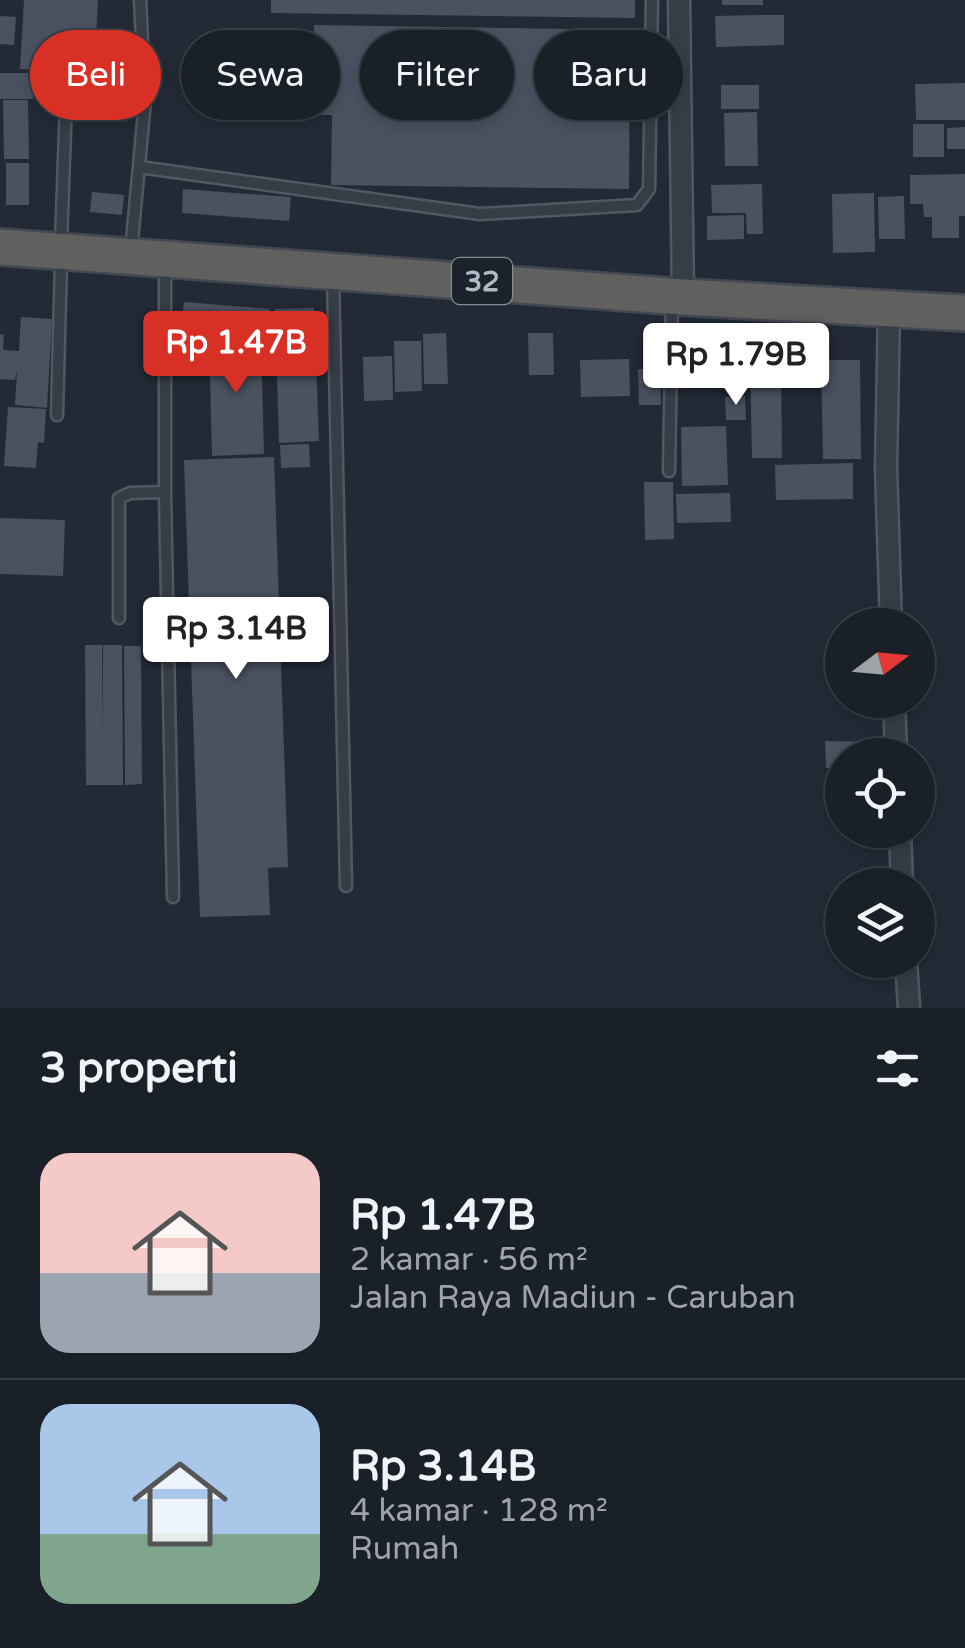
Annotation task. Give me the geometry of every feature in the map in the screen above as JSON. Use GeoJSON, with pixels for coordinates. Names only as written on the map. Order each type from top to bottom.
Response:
{"type":"FeatureCollection","features":[{"type":"Feature","properties":{"kind":"highway","name":"32"},"geometry":{"type":"LineString","coordinates":[[0,248],[965,313]]}},
{"type":"Feature","properties":{"kind":"street"},"geometry":{"type":"LineString","coordinates":[[678,296],[679,0]]}},
{"type":"Feature","properties":{"kind":"street"},"geometry":{"type":"LineString","coordinates":[[890,308],[886,468],[890,608]]}},
{"type":"Feature","properties":{"kind":"street"},"geometry":{"type":"LineString","coordinates":[[907,978],[909,1008]]}},
{"type":"Feature","properties":{"kind":"lane"},"geometry":{"type":"LineString","coordinates":[[140,0],[145,101],[139,166],[164,492],[173,898]]}},
{"type":"Feature","properties":{"kind":"lane"},"geometry":{"type":"LineString","coordinates":[[139,166],[480,214],[637,205],[648,189],[652,0]]}},
{"type":"Feature","properties":{"kind":"lane"},"geometry":{"type":"LineString","coordinates":[[58,416],[65,120]]}},
{"type":"Feature","properties":{"kind":"lane"},"geometry":{"type":"LineString","coordinates":[[333,270],[346,886]]}},
{"type":"Feature","properties":{"kind":"lane"},"geometry":{"type":"LineString","coordinates":[[670,471],[678,296]]}},
{"type":"Feature","properties":{"kind":"lane"},"geometry":{"type":"LineString","coordinates":[[119,618],[118,498],[130,493],[164,492]]}},
{"type":"Feature","properties":{"kind":"building"},"geometry":{"type":"Polygon","coordinates":[[[24,0],[98,0],[96,30],[30,30],[30,70],[20,69],[24,0]]]}},
{"type":"Feature","properties":{"kind":"building"},"geometry":{"type":"Polygon","coordinates":[[[271,0],[635,0],[635,18],[271,13],[271,0]]]}},
{"type":"Feature","properties":{"kind":"building"},"geometry":{"type":"Polygon","coordinates":[[[722,0],[763,0],[763,5],[722,5],[722,0]]]}},
{"type":"Feature","properties":{"kind":"building"},"geometry":{"type":"Polygon","coordinates":[[[784,15],[784,45],[716,47],[715,16],[784,15]]]}},
{"type":"Feature","properties":{"kind":"building"},"geometry":{"type":"Polygon","coordinates":[[[0,16],[16,17],[14,45],[0,44],[0,16]]]}},
{"type":"Feature","properties":{"kind":"building"},"geometry":{"type":"Polygon","coordinates":[[[314,25],[630,30],[534,30],[534,120],[629,120],[629,189],[331,185],[332,120],[340,120],[340,30],[314,30],[314,25]]]}},
{"type":"Feature","properties":{"kind":"building"},"geometry":{"type":"Polygon","coordinates":[[[0,73],[30,73],[30,99],[0,99],[0,73]]]}},
{"type":"Feature","properties":{"kind":"building"},"geometry":{"type":"Polygon","coordinates":[[[965,83],[965,120],[916,120],[915,84],[965,83]]]}},
{"type":"Feature","properties":{"kind":"building"},"geometry":{"type":"Polygon","coordinates":[[[721,85],[759,85],[759,109],[721,109],[721,85]]]}},
{"type":"Feature","properties":{"kind":"building"},"geometry":{"type":"Polygon","coordinates":[[[3,100],[28,100],[29,159],[4,159],[3,100]]]}},
{"type":"Feature","properties":{"kind":"building"},"geometry":{"type":"Polygon","coordinates":[[[757,112],[758,166],[725,166],[724,113],[757,112]]]}},
{"type":"Feature","properties":{"kind":"building"},"geometry":{"type":"Polygon","coordinates":[[[913,124],[944,124],[944,157],[913,157],[913,124]]]}},
{"type":"Feature","properties":{"kind":"building"},"geometry":{"type":"Polygon","coordinates":[[[965,127],[965,149],[947,149],[947,128],[965,127]]]}},
{"type":"Feature","properties":{"kind":"building"},"geometry":{"type":"Polygon","coordinates":[[[6,163],[29,163],[29,205],[6,205],[6,163]]]}},
{"type":"Feature","properties":{"kind":"building"},"geometry":{"type":"Polygon","coordinates":[[[965,174],[965,216],[959,216],[959,238],[932,238],[932,217],[924,217],[923,204],[910,204],[910,175],[965,174]]]}},
{"type":"Feature","properties":{"kind":"building"},"geometry":{"type":"Polygon","coordinates":[[[762,184],[763,234],[747,234],[746,213],[712,213],[711,185],[762,184]]]}},
{"type":"Feature","properties":{"kind":"building"},"geometry":{"type":"Polygon","coordinates":[[[183,189],[291,197],[289,221],[182,213],[183,189]]]}},
{"type":"Feature","properties":{"kind":"building"},"geometry":{"type":"Polygon","coordinates":[[[92,192],[124,195],[122,215],[90,212],[92,192]]]}},
{"type":"Feature","properties":{"kind":"building"},"geometry":{"type":"Polygon","coordinates":[[[874,193],[875,252],[833,253],[832,194],[874,193]]]}},
{"type":"Feature","properties":{"kind":"building"},"geometry":{"type":"Polygon","coordinates":[[[904,196],[905,239],[879,239],[878,197],[904,196]]]}},
{"type":"Feature","properties":{"kind":"building"},"geometry":{"type":"Polygon","coordinates":[[[744,215],[744,239],[707,240],[707,216],[744,215]]]}},
{"type":"Feature","properties":{"kind":"building"},"geometry":{"type":"Polygon","coordinates":[[[184,302],[270,309],[268,335],[181,327],[184,302]]]}},
{"type":"Feature","properties":{"kind":"building"},"geometry":{"type":"Polygon","coordinates":[[[314,308],[319,441],[279,443],[275,309],[314,308]]]}},
{"type":"Feature","properties":{"kind":"building"},"geometry":{"type":"Polygon","coordinates":[[[21,317],[52,319],[47,408],[15,405],[17,370],[15,380],[0,379],[0,334],[4,335],[3,350],[19,351],[21,317]]]}},
{"type":"Feature","properties":{"kind":"building"},"geometry":{"type":"Polygon","coordinates":[[[446,333],[448,384],[424,384],[423,334],[446,333]]]}},
{"type":"Feature","properties":{"kind":"building"},"geometry":{"type":"Polygon","coordinates":[[[528,333],[553,333],[554,375],[529,375],[528,333]]]}},
{"type":"Feature","properties":{"kind":"building"},"geometry":{"type":"Polygon","coordinates":[[[261,337],[264,454],[212,456],[209,338],[261,337]]]}},
{"type":"Feature","properties":{"kind":"building"},"geometry":{"type":"Polygon","coordinates":[[[394,341],[421,341],[422,391],[395,392],[394,341]]]}},
{"type":"Feature","properties":{"kind":"building"},"geometry":{"type":"Polygon","coordinates":[[[392,356],[393,400],[364,401],[363,357],[392,356]]]}},
{"type":"Feature","properties":{"kind":"building"},"geometry":{"type":"Polygon","coordinates":[[[629,359],[630,396],[581,397],[580,360],[629,359]]]}},
{"type":"Feature","properties":{"kind":"building"},"geometry":{"type":"Polygon","coordinates":[[[781,360],[782,458],[752,458],[750,361],[781,360]]]}},
{"type":"Feature","properties":{"kind":"building"},"geometry":{"type":"Polygon","coordinates":[[[821,360],[860,360],[861,459],[823,459],[821,360]]]}},
{"type":"Feature","properties":{"kind":"building"},"geometry":{"type":"Polygon","coordinates":[[[638,369],[660,369],[661,405],[639,405],[638,369]]]}},
{"type":"Feature","properties":{"kind":"building"},"geometry":{"type":"Polygon","coordinates":[[[745,396],[746,420],[726,420],[725,397],[745,396]]]}},
{"type":"Feature","properties":{"kind":"building"},"geometry":{"type":"Polygon","coordinates":[[[8,407],[46,409],[44,443],[38,442],[36,468],[4,466],[8,407]]]}},
{"type":"Feature","properties":{"kind":"building"},"geometry":{"type":"Polygon","coordinates":[[[726,426],[728,485],[682,486],[681,427],[726,426]]]}},
{"type":"Feature","properties":{"kind":"building"},"geometry":{"type":"Polygon","coordinates":[[[309,444],[310,467],[281,468],[280,445],[309,444]]]}},
{"type":"Feature","properties":{"kind":"building"},"geometry":{"type":"Polygon","coordinates":[[[274,457],[288,867],[268,868],[270,915],[200,917],[184,460],[274,457]]]}},
{"type":"Feature","properties":{"kind":"building"},"geometry":{"type":"Polygon","coordinates":[[[853,463],[853,499],[776,500],[775,465],[853,463]]]}},
{"type":"Feature","properties":{"kind":"building"},"geometry":{"type":"Polygon","coordinates":[[[644,482],[673,482],[674,539],[645,540],[644,482]]]}},
{"type":"Feature","properties":{"kind":"building"},"geometry":{"type":"Polygon","coordinates":[[[730,493],[731,522],[677,523],[676,494],[730,493]]]}},
{"type":"Feature","properties":{"kind":"building"},"geometry":{"type":"Polygon","coordinates":[[[0,518],[65,520],[63,576],[0,574],[0,518]]]}},
{"type":"Feature","properties":{"kind":"building"},"geometry":{"type":"Polygon","coordinates":[[[85,645],[102,645],[102,743],[103,645],[122,645],[123,785],[86,785],[85,645]]]}},
{"type":"Feature","properties":{"kind":"building"},"geometry":{"type":"Polygon","coordinates":[[[124,646],[141,646],[142,784],[125,785],[124,646]]]}}]}
